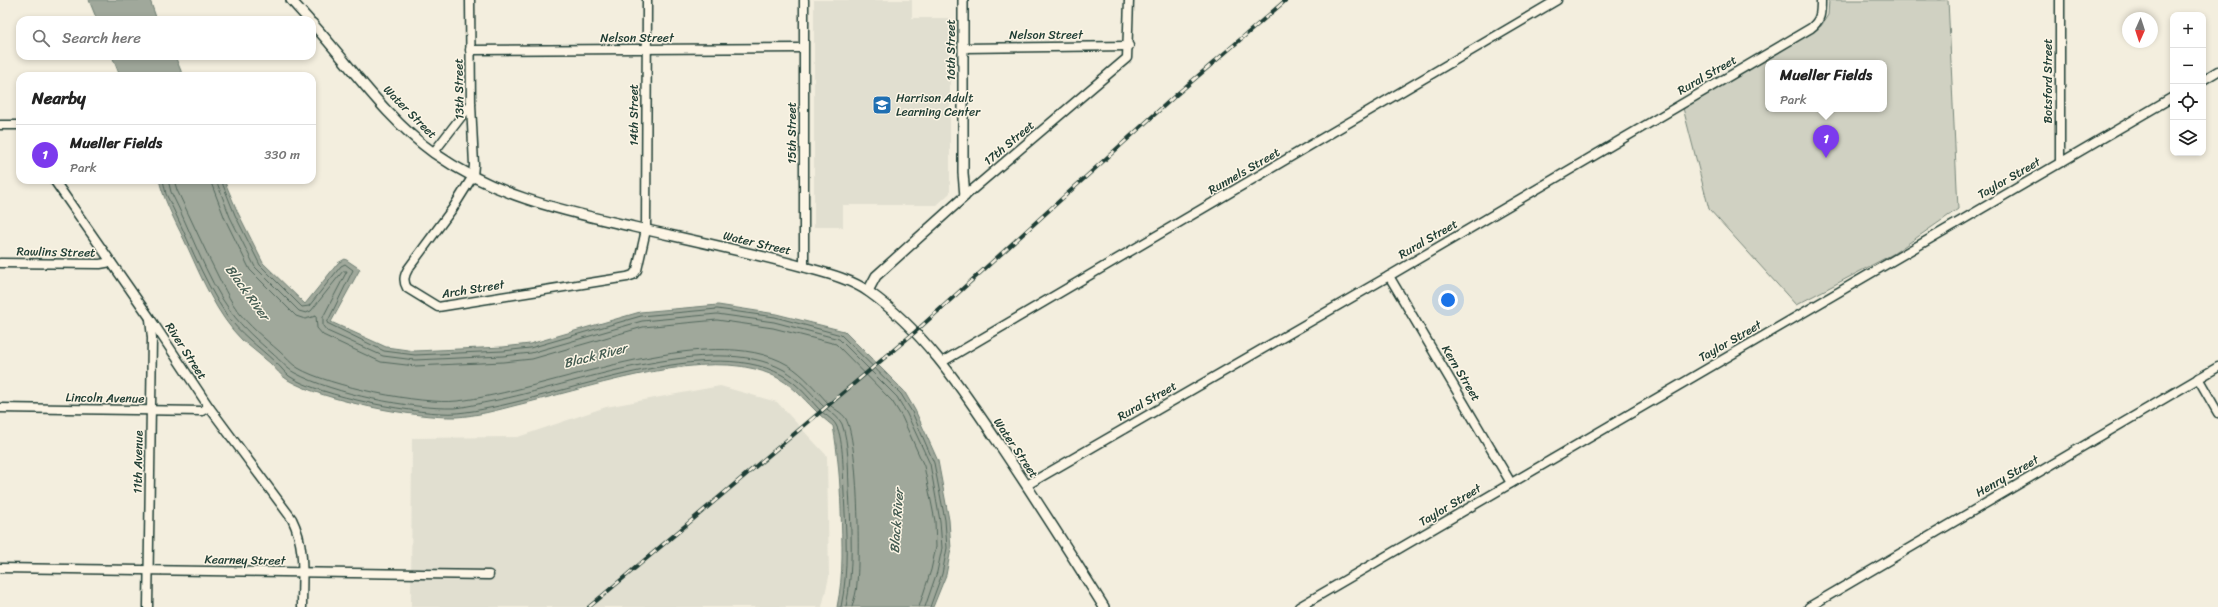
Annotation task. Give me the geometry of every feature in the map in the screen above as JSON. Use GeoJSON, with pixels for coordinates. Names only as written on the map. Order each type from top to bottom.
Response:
{"type":"FeatureCollection","features":[{"type":"Feature","properties":{"kind":"street"},"geometry":{"type":"LineString","coordinates":[[291,0],[305,16]]}},
{"type":"Feature","properties":{"kind":"street","name":"13th Street"},"geometry":{"type":"LineString","coordinates":[[470,0],[473,176]]}},
{"type":"Feature","properties":{"kind":"street","name":"14th Street"},"geometry":{"type":"LineString","coordinates":[[646,230],[647,0]]}},
{"type":"Feature","properties":{"kind":"street","name":"15th Street"},"geometry":{"type":"LineString","coordinates":[[804,0],[804,267]]}},
{"type":"Feature","properties":{"kind":"street","name":"16th Street"},"geometry":{"type":"LineString","coordinates":[[963,0],[963,173],[965,196]]}},
{"type":"Feature","properties":{"kind":"street","name":"17th Street"},"geometry":{"type":"LineString","coordinates":[[868,291],[876,276],[965,196],[1123,63],[1127,58],[1129,46],[1129,0]]}},
{"type":"Feature","properties":{"kind":"street","name":"Runnels Street"},"geometry":{"type":"LineString","coordinates":[[942,362],[1557,0]]}},
{"type":"Feature","properties":{"kind":"street","name":"Rural Street"},"geometry":{"type":"LineString","coordinates":[[1027,485],[1389,276],[1811,28],[1819,22],[1821,14],[1821,0]]}},
{"type":"Feature","properties":{"kind":"street","name":"Botsford Street"},"geometry":{"type":"LineString","coordinates":[[2060,0],[2060,162]]}},
{"type":"Feature","properties":{"kind":"street","name":"Water Street"},"geometry":{"type":"LineString","coordinates":[[316,28],[403,126],[434,152],[473,176],[523,200],[804,267],[828,274],[868,291],[893,311],[942,362],[1027,485],[1104,607]]}},
{"type":"Feature","properties":{"kind":"street","name":"Nelson Street"},"geometry":{"type":"LineString","coordinates":[[963,48],[1129,46]]}},
{"type":"Feature","properties":{"kind":"street","name":"Nelson Street"},"geometry":{"type":"LineString","coordinates":[[470,50],[803,48]]}},
{"type":"Feature","properties":{"kind":"street"},"geometry":{"type":"LineString","coordinates":[[2206,78],[2218,71]]}},
{"type":"Feature","properties":{"kind":"street","name":"Taylor Street"},"geometry":{"type":"LineString","coordinates":[[1299,607],[2170,99]]}},
{"type":"Feature","properties":{"kind":"street"},"geometry":{"type":"LineString","coordinates":[[434,152],[471,104]]}},
{"type":"Feature","properties":{"kind":"street"},"geometry":{"type":"LineString","coordinates":[[0,125],[16,127]]}},
{"type":"Feature","properties":{"kind":"street","name":"Arch Street"},"geometry":{"type":"LineString","coordinates":[[473,176],[405,274],[405,283],[408,288],[434,306],[448,306],[632,275],[637,270],[646,230]]}},
{"type":"Feature","properties":{"kind":"street","name":"River Street"},"geometry":{"type":"LineString","coordinates":[[57,184],[150,318],[209,408],[292,519],[299,534],[302,547],[302,607]]}},
{"type":"Feature","properties":{"kind":"street","name":"Rawlins Street"},"geometry":{"type":"LineString","coordinates":[[0,263],[100,264],[111,262]]}},
{"type":"Feature","properties":{"kind":"street","name":"Kern Street"},"geometry":{"type":"LineString","coordinates":[[1389,276],[1511,483]]}},
{"type":"Feature","properties":{"kind":"street","name":"11th Avenue"},"geometry":{"type":"LineString","coordinates":[[148,607],[152,338],[150,318]]}},
{"type":"Feature","properties":{"kind":"street","name":"Henry Street"},"geometry":{"type":"LineString","coordinates":[[1809,607],[2218,367]]}},
{"type":"Feature","properties":{"kind":"street"},"geometry":{"type":"LineString","coordinates":[[2198,378],[2218,413]]}},
{"type":"Feature","properties":{"kind":"street","name":"Lincoln Avenue"},"geometry":{"type":"LineString","coordinates":[[0,408],[202,411],[209,408]]}},
{"type":"Feature","properties":{"kind":"street","name":"Kearney Street"},"geometry":{"type":"LineString","coordinates":[[0,568],[489,575]]}},
{"type":"Feature","properties":{"kind":"shaded area","name":"Harrison Adult Learning Center"},"geometry":{"type":"Polygon","coordinates":[[[814,0],[912,0],[912,18],[950,18],[950,193],[937,205],[843,205],[843,227],[814,227],[814,0]]]}},
{"type":"Feature","properties":{"kind":"shaded area"},"geometry":{"type":"Polygon","coordinates":[[[1829,0],[1948,0],[1958,209],[1893,254],[1796,305],[1709,209],[1683,108],[1821,26],[1828,15],[1829,0]]]}},
{"type":"Feature","properties":{"kind":"shaded area"},"geometry":{"type":"Polygon","coordinates":[[[720,386],[777,402],[827,456],[829,577],[822,607],[411,607],[412,438],[518,437],[606,407],[720,386]]]}},
{"type":"Feature","properties":{"kind":"water"},"geometry":{"type":"Polygon","coordinates":[[[89,0],[150,0],[156,16],[95,16],[89,0]]]}},
{"type":"Feature","properties":{"kind":"water"},"geometry":{"type":"Polygon","coordinates":[[[114,60],[177,60],[181,72],[118,72],[114,60]]]}},
{"type":"Feature","properties":{"kind":"water","name":"Black River"},"geometry":{"type":"Polygon","coordinates":[[[160,184],[226,184],[238,213],[263,263],[305,304],[338,263],[345,259],[360,269],[331,322],[386,347],[415,351],[503,347],[530,344],[640,312],[718,305],[776,314],[844,331],[904,391],[915,410],[938,461],[949,520],[951,549],[946,575],[933,607],[837,607],[842,570],[842,534],[841,499],[833,426],[798,393],[780,379],[755,369],[729,365],[700,365],[636,375],[487,412],[456,417],[417,415],[370,407],[324,395],[304,388],[285,378],[270,363],[242,340],[233,330],[218,308],[205,284],[168,206],[160,184]]]}},
{"type":"Feature","properties":{"kind":"railway"},"geometry":{"type":"LineString","coordinates":[[589,607],[915,332],[1176,95],[1286,0]]}},
{"type":"Feature","properties":{"kind":"place","name":"Harrison Adult Learning Center"},"geometry":{"type":"Point","coordinates":[882,105]}},
{"type":"Feature","properties":{"kind":"place","name":"Mueller Fields"},"geometry":{"type":"Point","coordinates":[1826,158]}}]}
